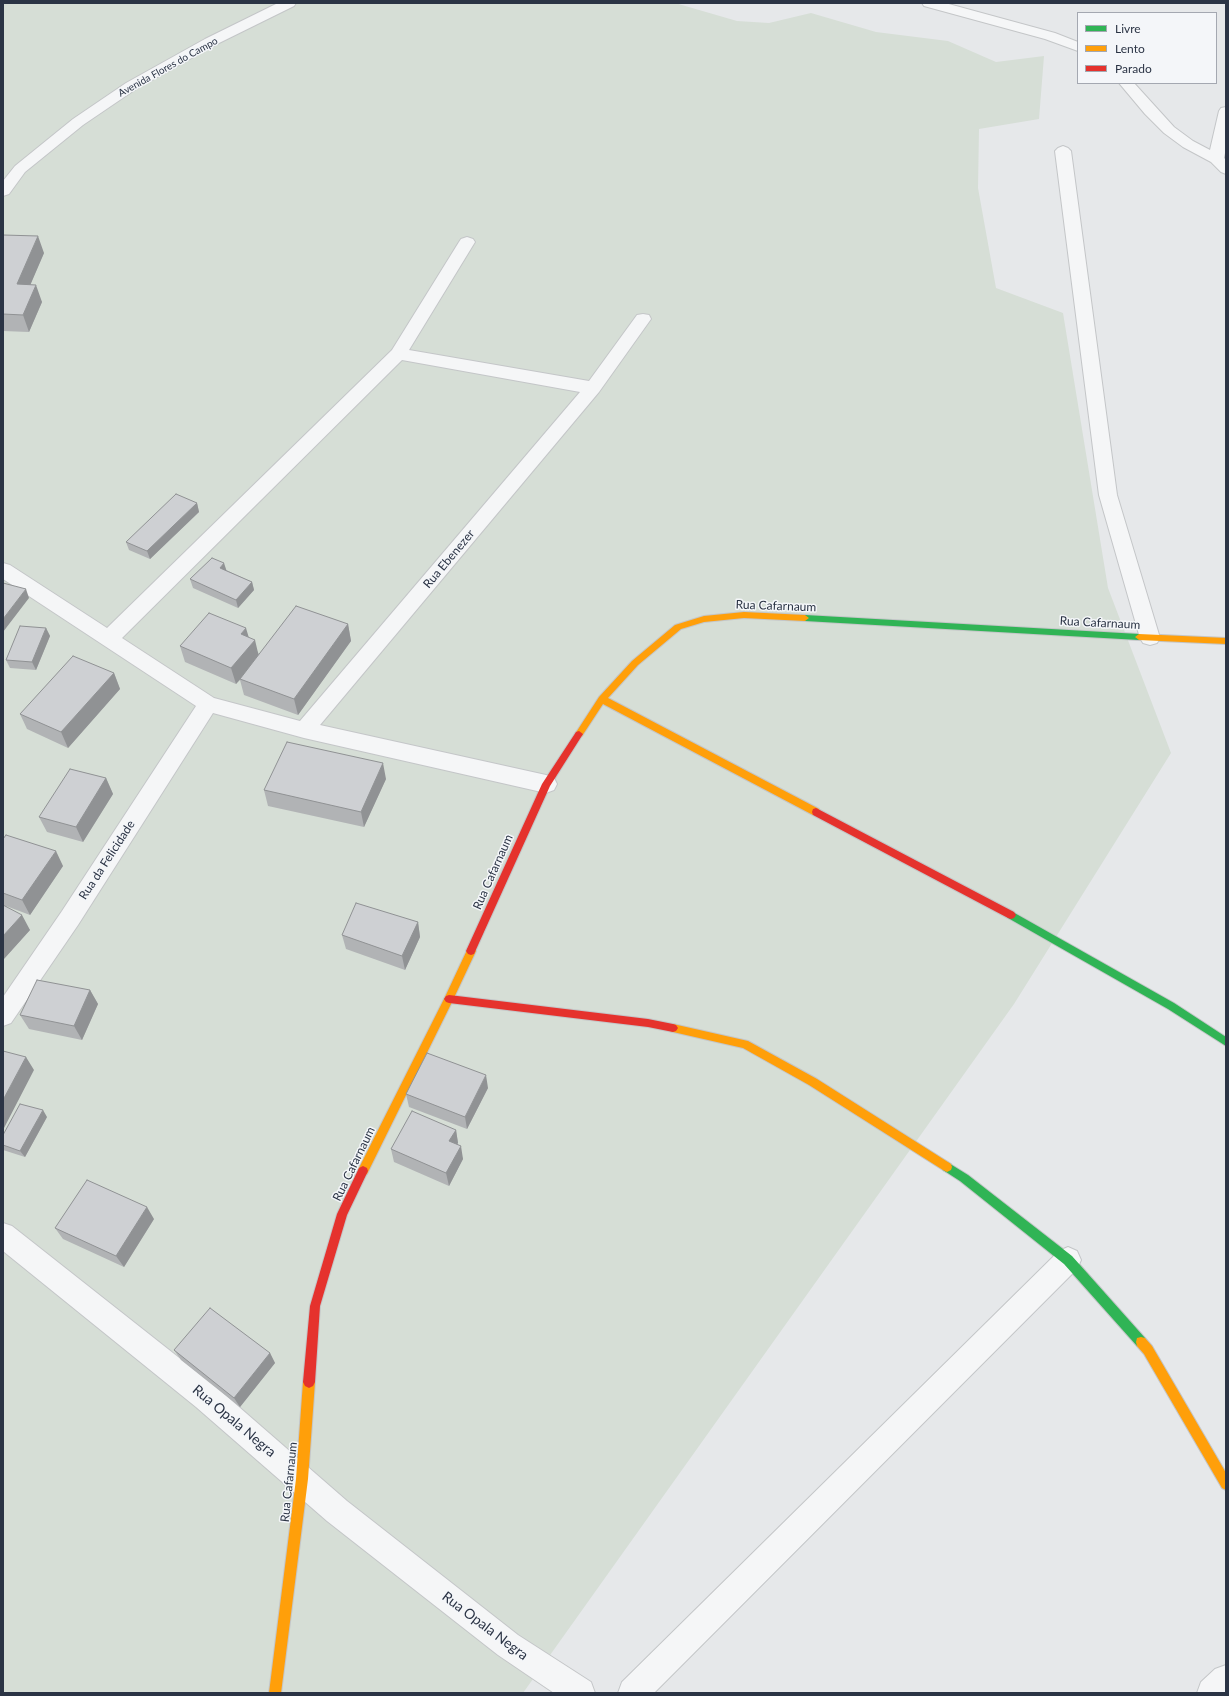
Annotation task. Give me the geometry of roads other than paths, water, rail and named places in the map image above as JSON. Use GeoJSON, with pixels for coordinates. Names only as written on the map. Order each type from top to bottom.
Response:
{"type":"FeatureCollection","features":[{"type":"Feature","properties":{"kind":"street","name":"Avenida Flores do Campo"},"geometry":{"type":"LineString","coordinates":[[3,191],[20,169],[78,122],[131,86],[210,42],[289,3]]}},
{"type":"Feature","properties":{"kind":"street"},"geometry":{"type":"LineString","coordinates":[[929,3],[1050,36],[1077,47]]}},
{"type":"Feature","properties":{"kind":"street"},"geometry":{"type":"LineString","coordinates":[[1127,84],[1169,130],[1188,144],[1221,164],[1226,111]]}},
{"type":"Feature","properties":{"kind":"street"},"geometry":{"type":"LineString","coordinates":[[1063,151],[1108,495],[1150,638]]}},
{"type":"Feature","properties":{"kind":"street"},"geometry":{"type":"LineString","coordinates":[[109,638],[398,354],[467,242]]}},
{"type":"Feature","properties":{"kind":"street","name":"Rua Ebenezer"},"geometry":{"type":"LineString","coordinates":[[304,730],[593,388],[643,318]]}},
{"type":"Feature","properties":{"kind":"street"},"geometry":{"type":"LineString","coordinates":[[398,354],[593,388]]}},
{"type":"Feature","properties":{"kind":"street"},"geometry":{"type":"LineString","coordinates":[[3,570],[208,704],[304,730],[546,784]]}},
{"type":"Feature","properties":{"kind":"street","name":"Rua Cafarnaum"},"geometry":{"type":"LineString","coordinates":[[274,1693],[302,1479],[315,1306],[342,1214],[449,999],[546,784],[602,699],[634,663],[678,627],[704,619],[744,615],[1226,641]]}},
{"type":"Feature","properties":{"kind":"street"},"geometry":{"type":"LineString","coordinates":[[602,699],[996,906],[1171,1006],[1226,1042]]}},
{"type":"Feature","properties":{"kind":"street","name":"Rua da Felicidade"},"geometry":{"type":"LineString","coordinates":[[3,1016],[70,918],[208,704]]}},
{"type":"Feature","properties":{"kind":"street"},"geometry":{"type":"LineString","coordinates":[[449,999],[648,1023],[745,1044],[813,1082],[964,1178],[1068,1260],[1148,1350],[1226,1484]]}},
{"type":"Feature","properties":{"kind":"street","name":"Rua Opala Negra"},"geometry":{"type":"LineString","coordinates":[[3,1235],[206,1397],[337,1511],[502,1640],[580,1693]]}},
{"type":"Feature","properties":{"kind":"street"},"geometry":{"type":"LineString","coordinates":[[633,1693],[1068,1260]]}},
{"type":"Feature","properties":{"kind":"street"},"geometry":{"type":"LineString","coordinates":[[1212,1693],[1226,1680]]}}]}
